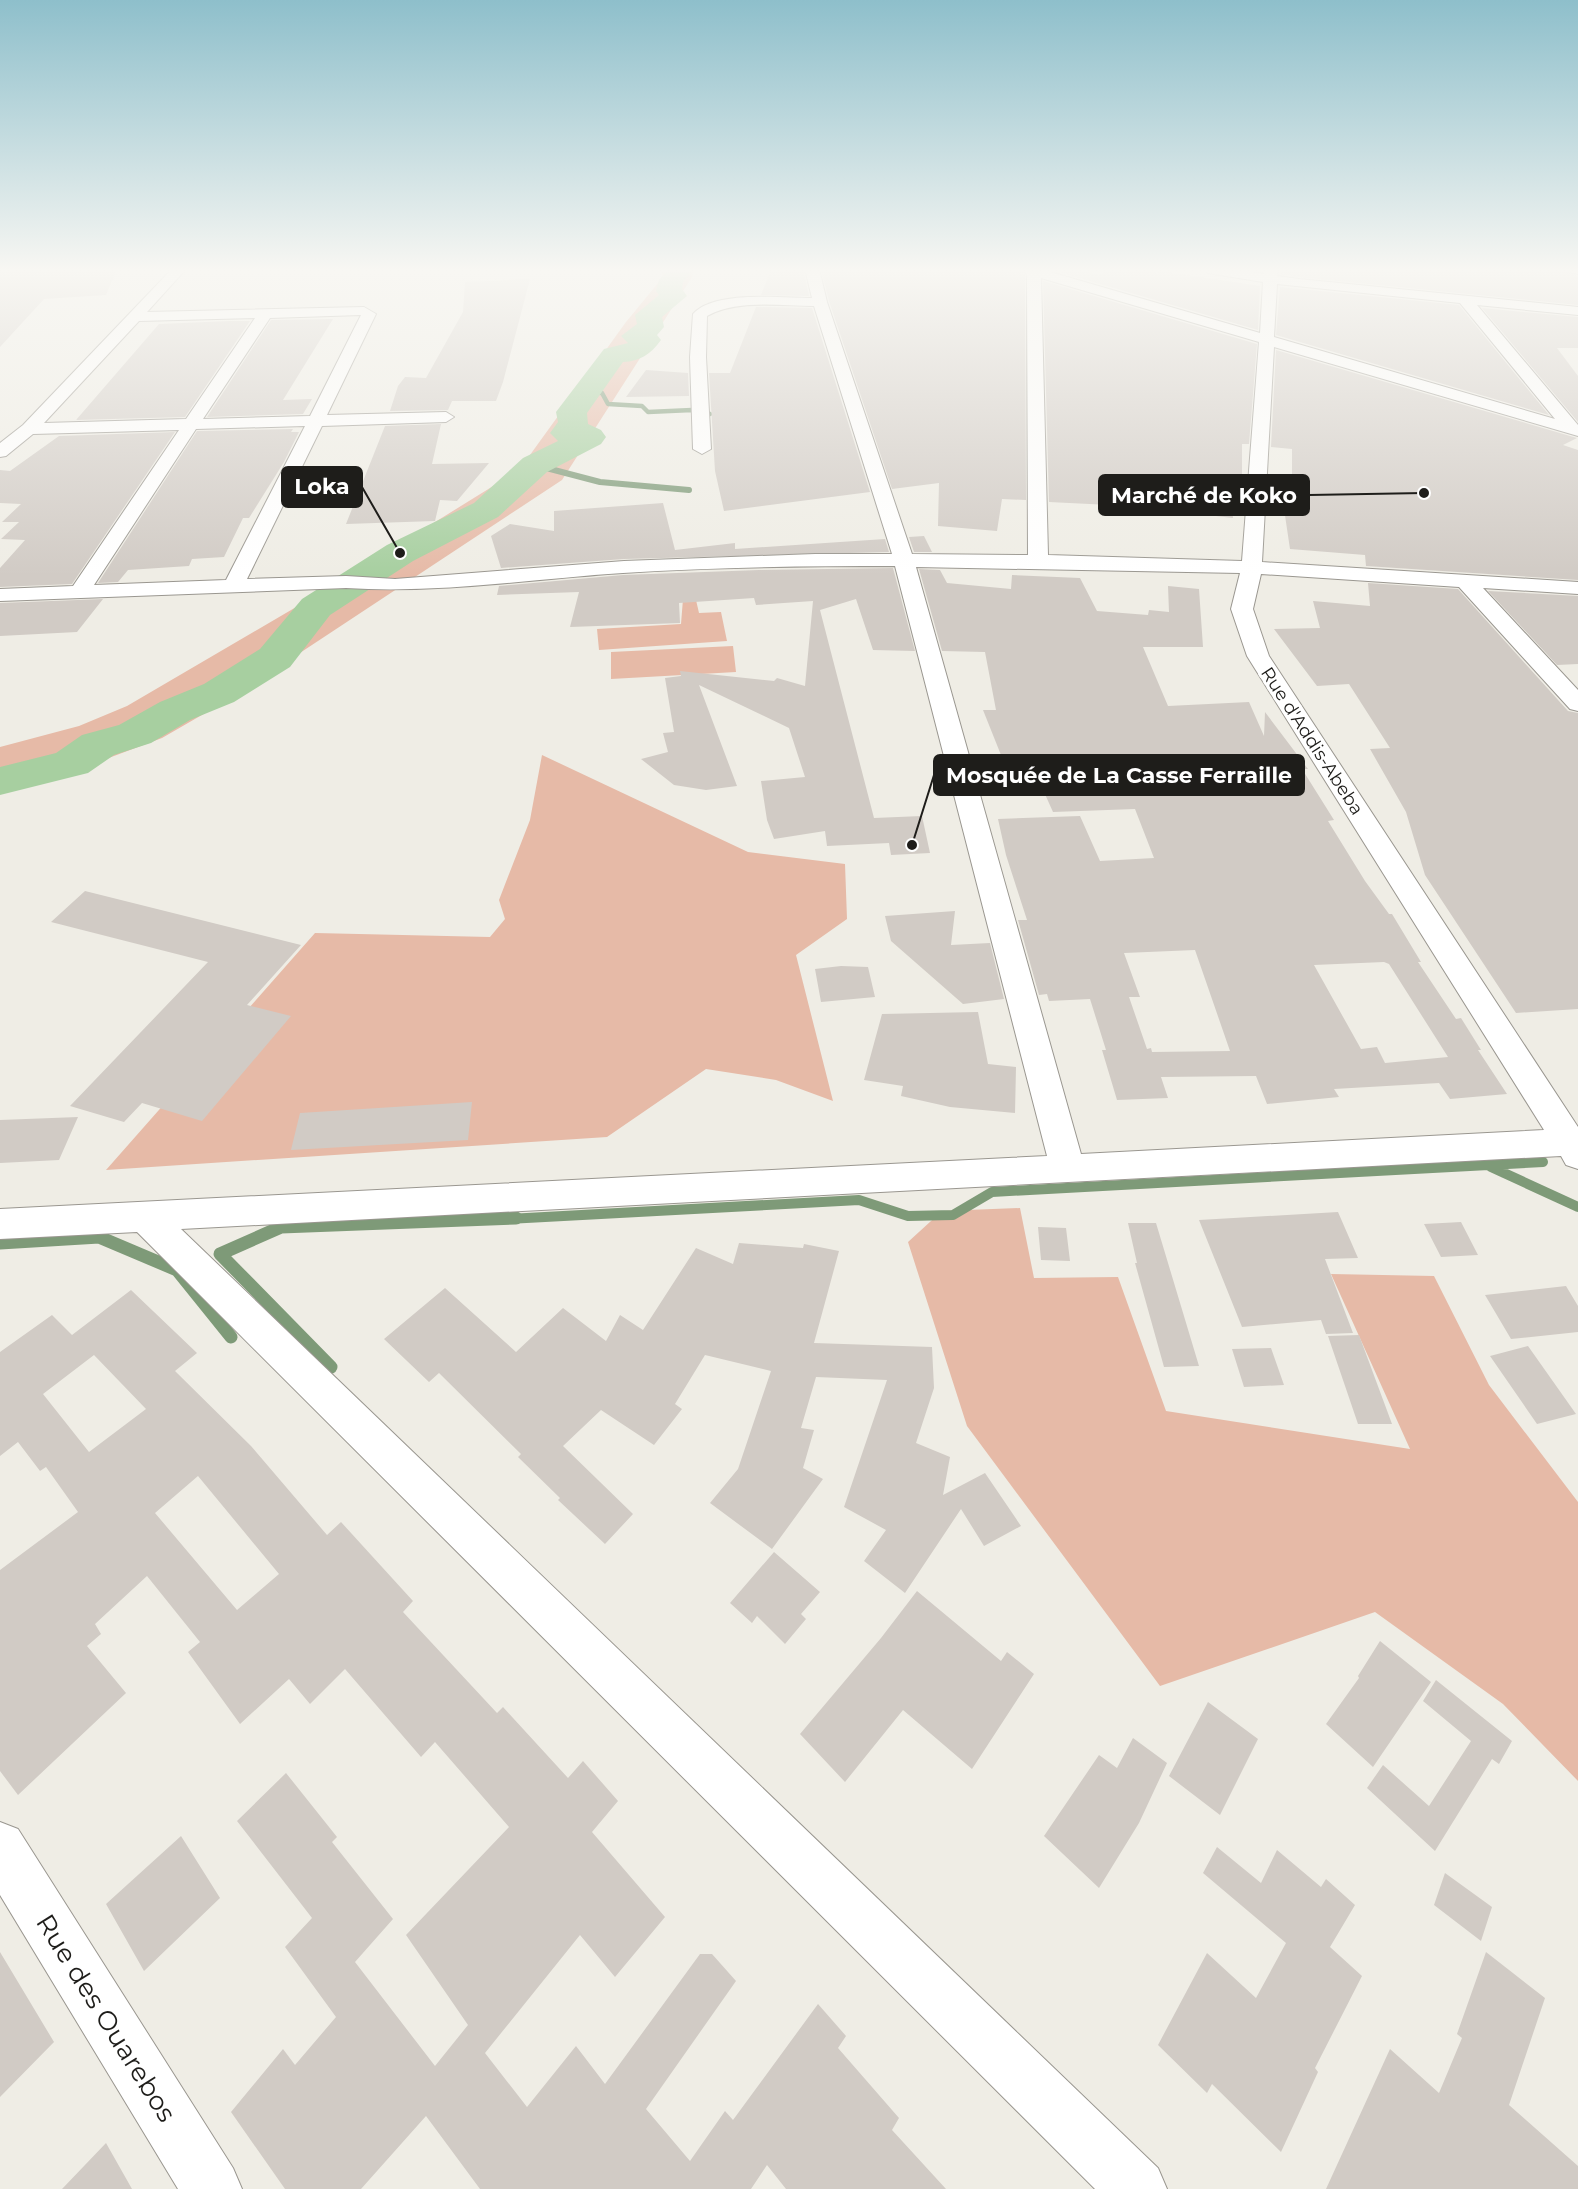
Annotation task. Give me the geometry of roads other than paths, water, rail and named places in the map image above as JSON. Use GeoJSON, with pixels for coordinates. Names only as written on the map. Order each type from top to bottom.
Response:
{"type":"FeatureCollection","features":[{"type":"Feature","properties":{"kind":"street"},"geometry":{"type":"LineString","coordinates":[[0,452],[28,429],[82,371]]}},
{"type":"Feature","properties":{"kind":"street"},"geometry":{"type":"LineString","coordinates":[[79,592],[227,371]]}},
{"type":"Feature","properties":{"kind":"street"},"geometry":{"type":"LineString","coordinates":[[233,587],[340,371]]}},
{"type":"Feature","properties":{"kind":"street"},"geometry":{"type":"LineString","coordinates":[[699,371],[702,449]]}},
{"type":"Feature","properties":{"kind":"street"},"geometry":{"type":"LineString","coordinates":[[842,371],[904,561],[1068,1168]]}},
{"type":"Feature","properties":{"kind":"street"},"geometry":{"type":"LineString","coordinates":[[1032,371],[1038,561]]}},
{"type":"Feature","properties":{"kind":"street","name":"Rue d'Addis-Abeba"},"geometry":{"type":"LineString","coordinates":[[1267,371],[1252,567],[1242,609],[1258,656],[1575,1146]]}},
{"type":"Feature","properties":{"kind":"street"},"geometry":{"type":"LineString","coordinates":[[1374,371],[1575,431]]}},
{"type":"Feature","properties":{"kind":"street"},"geometry":{"type":"LineString","coordinates":[[1525,371],[1575,431]]}},
{"type":"Feature","properties":{"kind":"street"},"geometry":{"type":"LineString","coordinates":[[28,429],[446,417]]}},
{"type":"Feature","properties":{"kind":"street"},"geometry":{"type":"LineString","coordinates":[[0,595],[346,582],[395,585],[624,567],[815,560],[1038,561],[1252,567],[1578,588]]}},
{"type":"Feature","properties":{"kind":"street"},"geometry":{"type":"LineString","coordinates":[[1466,581],[1578,704]]}},
{"type":"Feature","properties":{"kind":"street"},"geometry":{"type":"LineString","coordinates":[[0,1224],[1068,1168],[1575,1146]]}},
{"type":"Feature","properties":{"kind":"street"},"geometry":{"type":"LineString","coordinates":[[143,1215],[1137,2189]]}},
{"type":"Feature","properties":{"kind":"street","name":"Rue des Ouarebos"},"geometry":{"type":"LineString","coordinates":[[0,1847],[212,2189]]}},
{"type":"Feature","properties":{"kind":"waterway"},"geometry":{"type":"LineString","coordinates":[[0,781],[72,763],[98,745],[135,734],[175,711],[219,693],[275,658],[316,607],[400,553],[486,510],[535,465],[590,437],[581,432],[566,433],[574,422],[571,412],[589,392],[589,386],[601,371]]}},
{"type":"Feature","properties":{"kind":"waterway"},"geometry":{"type":"LineString","coordinates":[[589,392],[602,393],[608,404],[642,406],[648,412],[692,410],[710,414]]}},
{"type":"Feature","properties":{"kind":"waterway"},"geometry":{"type":"LineString","coordinates":[[535,465],[600,482],[689,490]]}},
{"type":"Feature","properties":{"kind":"waterway"},"geometry":{"type":"LineString","coordinates":[[488,1220],[859,1200],[908,1216],[953,1215],[992,1192],[1543,1162]]}},
{"type":"Feature","properties":{"kind":"waterway"},"geometry":{"type":"LineString","coordinates":[[1491,1167],[1578,1207]]}},
{"type":"Feature","properties":{"kind":"waterway"},"geometry":{"type":"LineString","coordinates":[[331,1367],[220,1254],[281,1227],[516,1218]]}},
{"type":"Feature","properties":{"kind":"waterway"},"geometry":{"type":"LineString","coordinates":[[0,1243],[99,1237],[177,1270],[231,1337]]}},
{"type":"Feature","properties":{"kind":"place","name":"Marché de Koko"},"geometry":{"type":"Point","coordinates":[1424,493]}},
{"type":"Feature","properties":{"kind":"place","name":"Loka"},"geometry":{"type":"Point","coordinates":[400,553]}},
{"type":"Feature","properties":{"kind":"place","name":"Mosquée de La Casse Ferraille"},"geometry":{"type":"Point","coordinates":[912,845]}}]}
